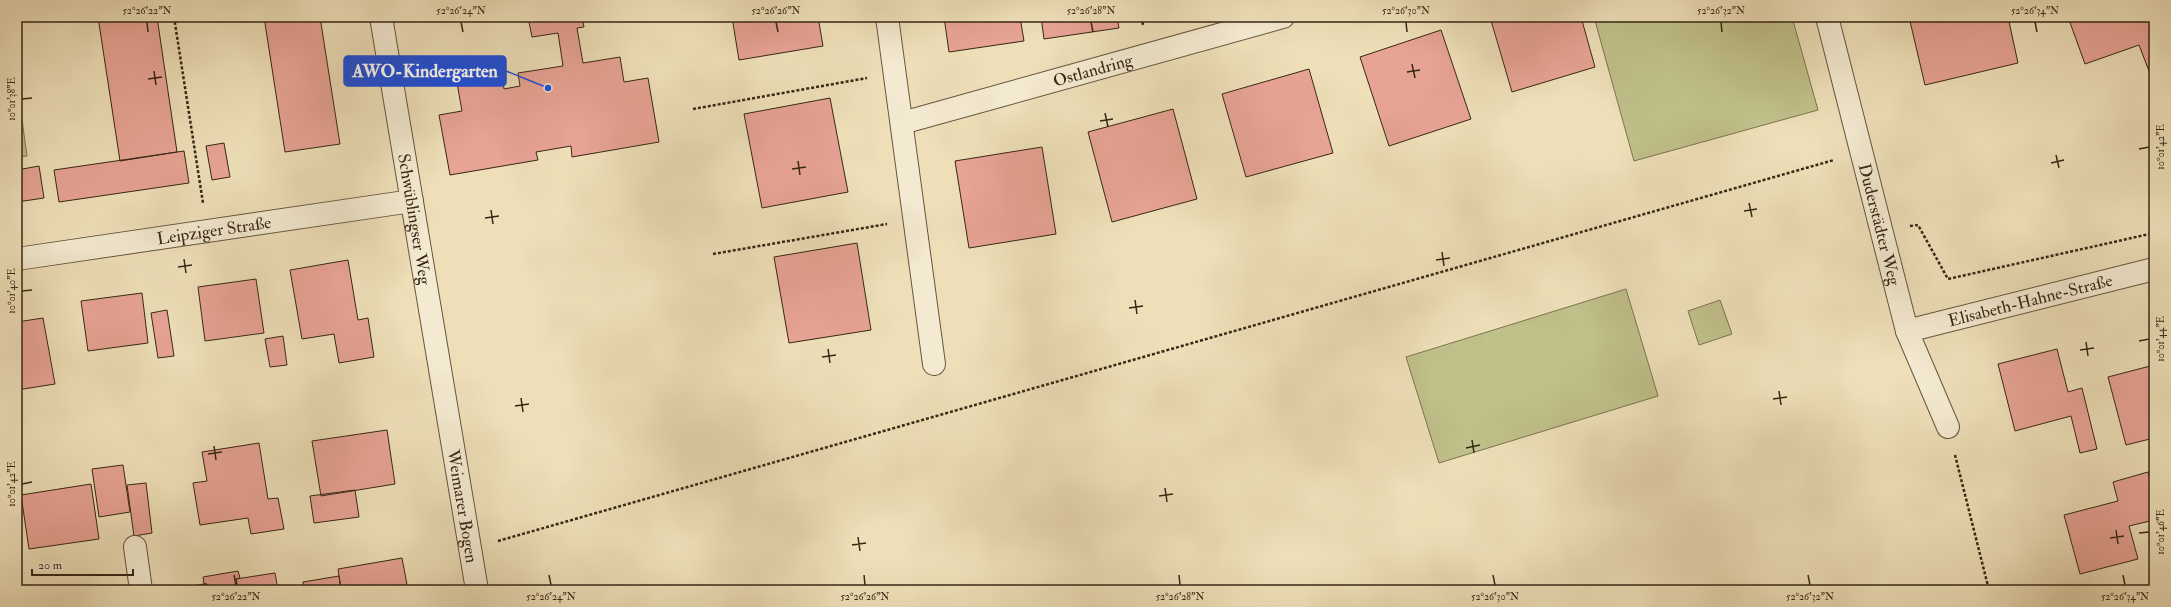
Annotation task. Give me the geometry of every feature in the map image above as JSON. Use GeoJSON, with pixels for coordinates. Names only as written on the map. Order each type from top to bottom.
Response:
{"type":"FeatureCollection","features":[{"type":"Feature","properties":{"kind":"street","name":"Schwüblingser Weg"},"geometry":{"type":"LineString","coordinates":[[381,17],[448,422]]}},
{"type":"Feature","properties":{"kind":"street"},"geometry":{"type":"LineString","coordinates":[[887,17],[934,364]]}},
{"type":"Feature","properties":{"kind":"street","name":"Ostlandring"},"geometry":{"type":"LineString","coordinates":[[902,123],[1283,17]]}},
{"type":"Feature","properties":{"kind":"street","name":"Duderstädter Weg"},"geometry":{"type":"LineString","coordinates":[[1827,17],[1907,331],[1948,427]]}},
{"type":"Feature","properties":{"kind":"street","name":"Leipziger Straße"},"geometry":{"type":"LineString","coordinates":[[17,259],[412,201]]}},
{"type":"Feature","properties":{"kind":"street","name":"Elisabeth-Hahne-Straße"},"geometry":{"type":"LineString","coordinates":[[1907,331],[2154,269]]}},
{"type":"Feature","properties":{"kind":"street","name":"Weimarer Bogen"},"geometry":{"type":"LineString","coordinates":[[448,422],[477,590]]}},
{"type":"Feature","properties":{"kind":"street"},"geometry":{"type":"LineString","coordinates":[[135,548],[141,590]]}},
{"type":"Feature","properties":{"kind":"path"},"geometry":{"type":"LineString","coordinates":[[174,17],[208,232]]}},
{"type":"Feature","properties":{"kind":"path"},"geometry":{"type":"LineString","coordinates":[[693,109],[895,73]]}},
{"type":"Feature","properties":{"kind":"path"},"geometry":{"type":"LineString","coordinates":[[471,549],[1862,152]]}},
{"type":"Feature","properties":{"kind":"path"},"geometry":{"type":"LineString","coordinates":[[713,254],[915,219]]}},
{"type":"Feature","properties":{"kind":"path"},"geometry":{"type":"LineString","coordinates":[[1881,227],[1918,225],[1948,279],[2154,233]]}},
{"type":"Feature","properties":{"kind":"path"},"geometry":{"type":"LineString","coordinates":[[1948,427],[1989,590]]}},
{"type":"Feature","properties":{"kind":"green space"},"geometry":{"type":"Polygon","coordinates":[[[1594,17],[1792,17],[1818,110],[1634,161],[1594,17]]]}},
{"type":"Feature","properties":{"kind":"green space"},"geometry":{"type":"Polygon","coordinates":[[[17,84],[27,156],[17,157],[17,84]]]}},
{"type":"Feature","properties":{"kind":"green space"},"geometry":{"type":"Polygon","coordinates":[[[1626,289],[1658,396],[1439,463],[1406,357],[1626,289]]]}},
{"type":"Feature","properties":{"kind":"green space"},"geometry":{"type":"Polygon","coordinates":[[[1720,300],[1732,334],[1699,345],[1688,311],[1720,300]]]}},
{"type":"Feature","properties":{"kind":"building"},"geometry":{"type":"Polygon","coordinates":[[[98,17],[157,17],[177,152],[120,161],[98,17]]]}},
{"type":"Feature","properties":{"kind":"building"},"geometry":{"type":"Polygon","coordinates":[[[264,17],[320,17],[340,144],[285,152],[264,17]]]}},
{"type":"Feature","properties":{"kind":"building"},"geometry":{"type":"Polygon","coordinates":[[[528,17],[582,17],[584,27],[577,28],[583,63],[620,57],[624,82],[648,78],[659,142],[572,157],[571,146],[536,152],[538,160],[450,175],[439,115],[462,111],[457,83],[502,75],[504,89],[520,86],[518,73],[563,66],[558,33],[532,37],[528,17]]]}},
{"type":"Feature","properties":{"kind":"building"},"geometry":{"type":"Polygon","coordinates":[[[732,17],[818,17],[823,46],[739,60],[732,17]]]}},
{"type":"Feature","properties":{"kind":"building"},"geometry":{"type":"Polygon","coordinates":[[[944,17],[1020,17],[1024,41],[949,52],[944,17]]]}},
{"type":"Feature","properties":{"kind":"building"},"geometry":{"type":"Polygon","coordinates":[[[1041,17],[1117,17],[1119,28],[1044,39],[1041,17]]]}},
{"type":"Feature","properties":{"kind":"building"},"geometry":{"type":"Polygon","coordinates":[[[1490,17],[1581,17],[1595,67],[1512,92],[1490,17]]]}},
{"type":"Feature","properties":{"kind":"building"},"geometry":{"type":"Polygon","coordinates":[[[1909,17],[2008,17],[2018,63],[1925,85],[1909,17]]]}},
{"type":"Feature","properties":{"kind":"building"},"geometry":{"type":"Polygon","coordinates":[[[2068,17],[2154,17],[2154,84],[2139,45],[2085,64],[2068,17]]]}},
{"type":"Feature","properties":{"kind":"building"},"geometry":{"type":"Polygon","coordinates":[[[1441,30],[1471,119],[1389,146],[1360,57],[1441,30]]]}},
{"type":"Feature","properties":{"kind":"building"},"geometry":{"type":"Polygon","coordinates":[[[1309,69],[1333,153],[1246,177],[1222,94],[1309,69]]]}},
{"type":"Feature","properties":{"kind":"building"},"geometry":{"type":"Polygon","coordinates":[[[830,98],[848,192],[762,208],[744,114],[830,98]]]}},
{"type":"Feature","properties":{"kind":"building"},"geometry":{"type":"Polygon","coordinates":[[[1173,109],[1197,199],[1112,222],[1088,132],[1173,109]]]}},
{"type":"Feature","properties":{"kind":"building"},"geometry":{"type":"Polygon","coordinates":[[[224,143],[230,177],[212,180],[206,146],[224,143]]]}},
{"type":"Feature","properties":{"kind":"building"},"geometry":{"type":"Polygon","coordinates":[[[1042,147],[1056,234],[969,248],[955,161],[1042,147]]]}},
{"type":"Feature","properties":{"kind":"building"},"geometry":{"type":"Polygon","coordinates":[[[184,151],[189,183],[59,202],[54,170],[184,151]]]}},
{"type":"Feature","properties":{"kind":"building"},"geometry":{"type":"Polygon","coordinates":[[[39,166],[44,198],[17,202],[17,170],[39,166]]]}},
{"type":"Feature","properties":{"kind":"building"},"geometry":{"type":"Polygon","coordinates":[[[857,243],[871,330],[789,343],[774,257],[857,243]]]}},
{"type":"Feature","properties":{"kind":"building"},"geometry":{"type":"Polygon","coordinates":[[[348,260],[358,320],[368,318],[374,357],[339,363],[334,334],[302,339],[290,270],[348,260]]]}},
{"type":"Feature","properties":{"kind":"building"},"geometry":{"type":"Polygon","coordinates":[[[256,279],[264,333],[205,341],[198,287],[256,279]]]}},
{"type":"Feature","properties":{"kind":"building"},"geometry":{"type":"Polygon","coordinates":[[[142,293],[148,343],[88,351],[81,301],[142,293]]]}},
{"type":"Feature","properties":{"kind":"building"},"geometry":{"type":"Polygon","coordinates":[[[167,310],[174,356],[158,358],[151,313],[167,310]]]}},
{"type":"Feature","properties":{"kind":"building"},"geometry":{"type":"Polygon","coordinates":[[[43,318],[55,384],[17,390],[17,322],[43,318]]]}},
{"type":"Feature","properties":{"kind":"building"},"geometry":{"type":"Polygon","coordinates":[[[283,336],[287,365],[270,367],[265,339],[283,336]]]}},
{"type":"Feature","properties":{"kind":"building"},"geometry":{"type":"Polygon","coordinates":[[[2057,349],[2068,392],[2082,388],[2097,449],[2080,453],[2071,416],[2015,431],[1998,364],[2057,349]]]}},
{"type":"Feature","properties":{"kind":"building"},"geometry":{"type":"Polygon","coordinates":[[[2154,365],[2154,438],[2126,445],[2108,377],[2154,365]]]}},
{"type":"Feature","properties":{"kind":"building"},"geometry":{"type":"Polygon","coordinates":[[[387,430],[395,484],[321,496],[312,441],[387,430]]]}},
{"type":"Feature","properties":{"kind":"building"},"geometry":{"type":"Polygon","coordinates":[[[259,443],[268,499],[278,498],[284,529],[251,534],[248,518],[200,525],[193,483],[207,481],[202,452],[259,443]]]}},
{"type":"Feature","properties":{"kind":"building"},"geometry":{"type":"Polygon","coordinates":[[[123,465],[130,512],[99,517],[92,469],[123,465]]]}},
{"type":"Feature","properties":{"kind":"building"},"geometry":{"type":"Polygon","coordinates":[[[2148,472],[2154,495],[2154,520],[2129,526],[2138,559],[2080,574],[2064,515],[2118,501],[2113,482],[2148,472]]]}},
{"type":"Feature","properties":{"kind":"building"},"geometry":{"type":"Polygon","coordinates":[[[146,483],[152,533],[134,536],[127,485],[146,483]]]}},
{"type":"Feature","properties":{"kind":"building"},"geometry":{"type":"Polygon","coordinates":[[[91,484],[99,539],[29,549],[21,495],[91,484]]]}},
{"type":"Feature","properties":{"kind":"building"},"geometry":{"type":"Polygon","coordinates":[[[355,490],[359,517],[314,523],[310,496],[355,490]]]}},
{"type":"Feature","properties":{"kind":"building"},"geometry":{"type":"Polygon","coordinates":[[[402,558],[408,590],[341,590],[338,569],[402,558]]]}},
{"type":"Feature","properties":{"kind":"building"},"geometry":{"type":"Polygon","coordinates":[[[238,571],[240,578],[236,579],[238,590],[208,590],[207,584],[204,584],[203,577],[238,571]]]}},
{"type":"Feature","properties":{"kind":"building"},"geometry":{"type":"Polygon","coordinates":[[[275,573],[278,590],[238,590],[236,579],[275,573]]]}},
{"type":"Feature","properties":{"kind":"building"},"geometry":{"type":"Polygon","coordinates":[[[339,576],[341,590],[304,590],[303,582],[339,576]]]}},
{"type":"Feature","properties":{"kind":"building"},"geometry":{"type":"Polygon","coordinates":[[[207,584],[208,590],[169,590],[207,584]]]}},
{"type":"Feature","properties":{"kind":"place","name":"AWO-Kindergarten"},"geometry":{"type":"Point","coordinates":[548,88]}}]}
